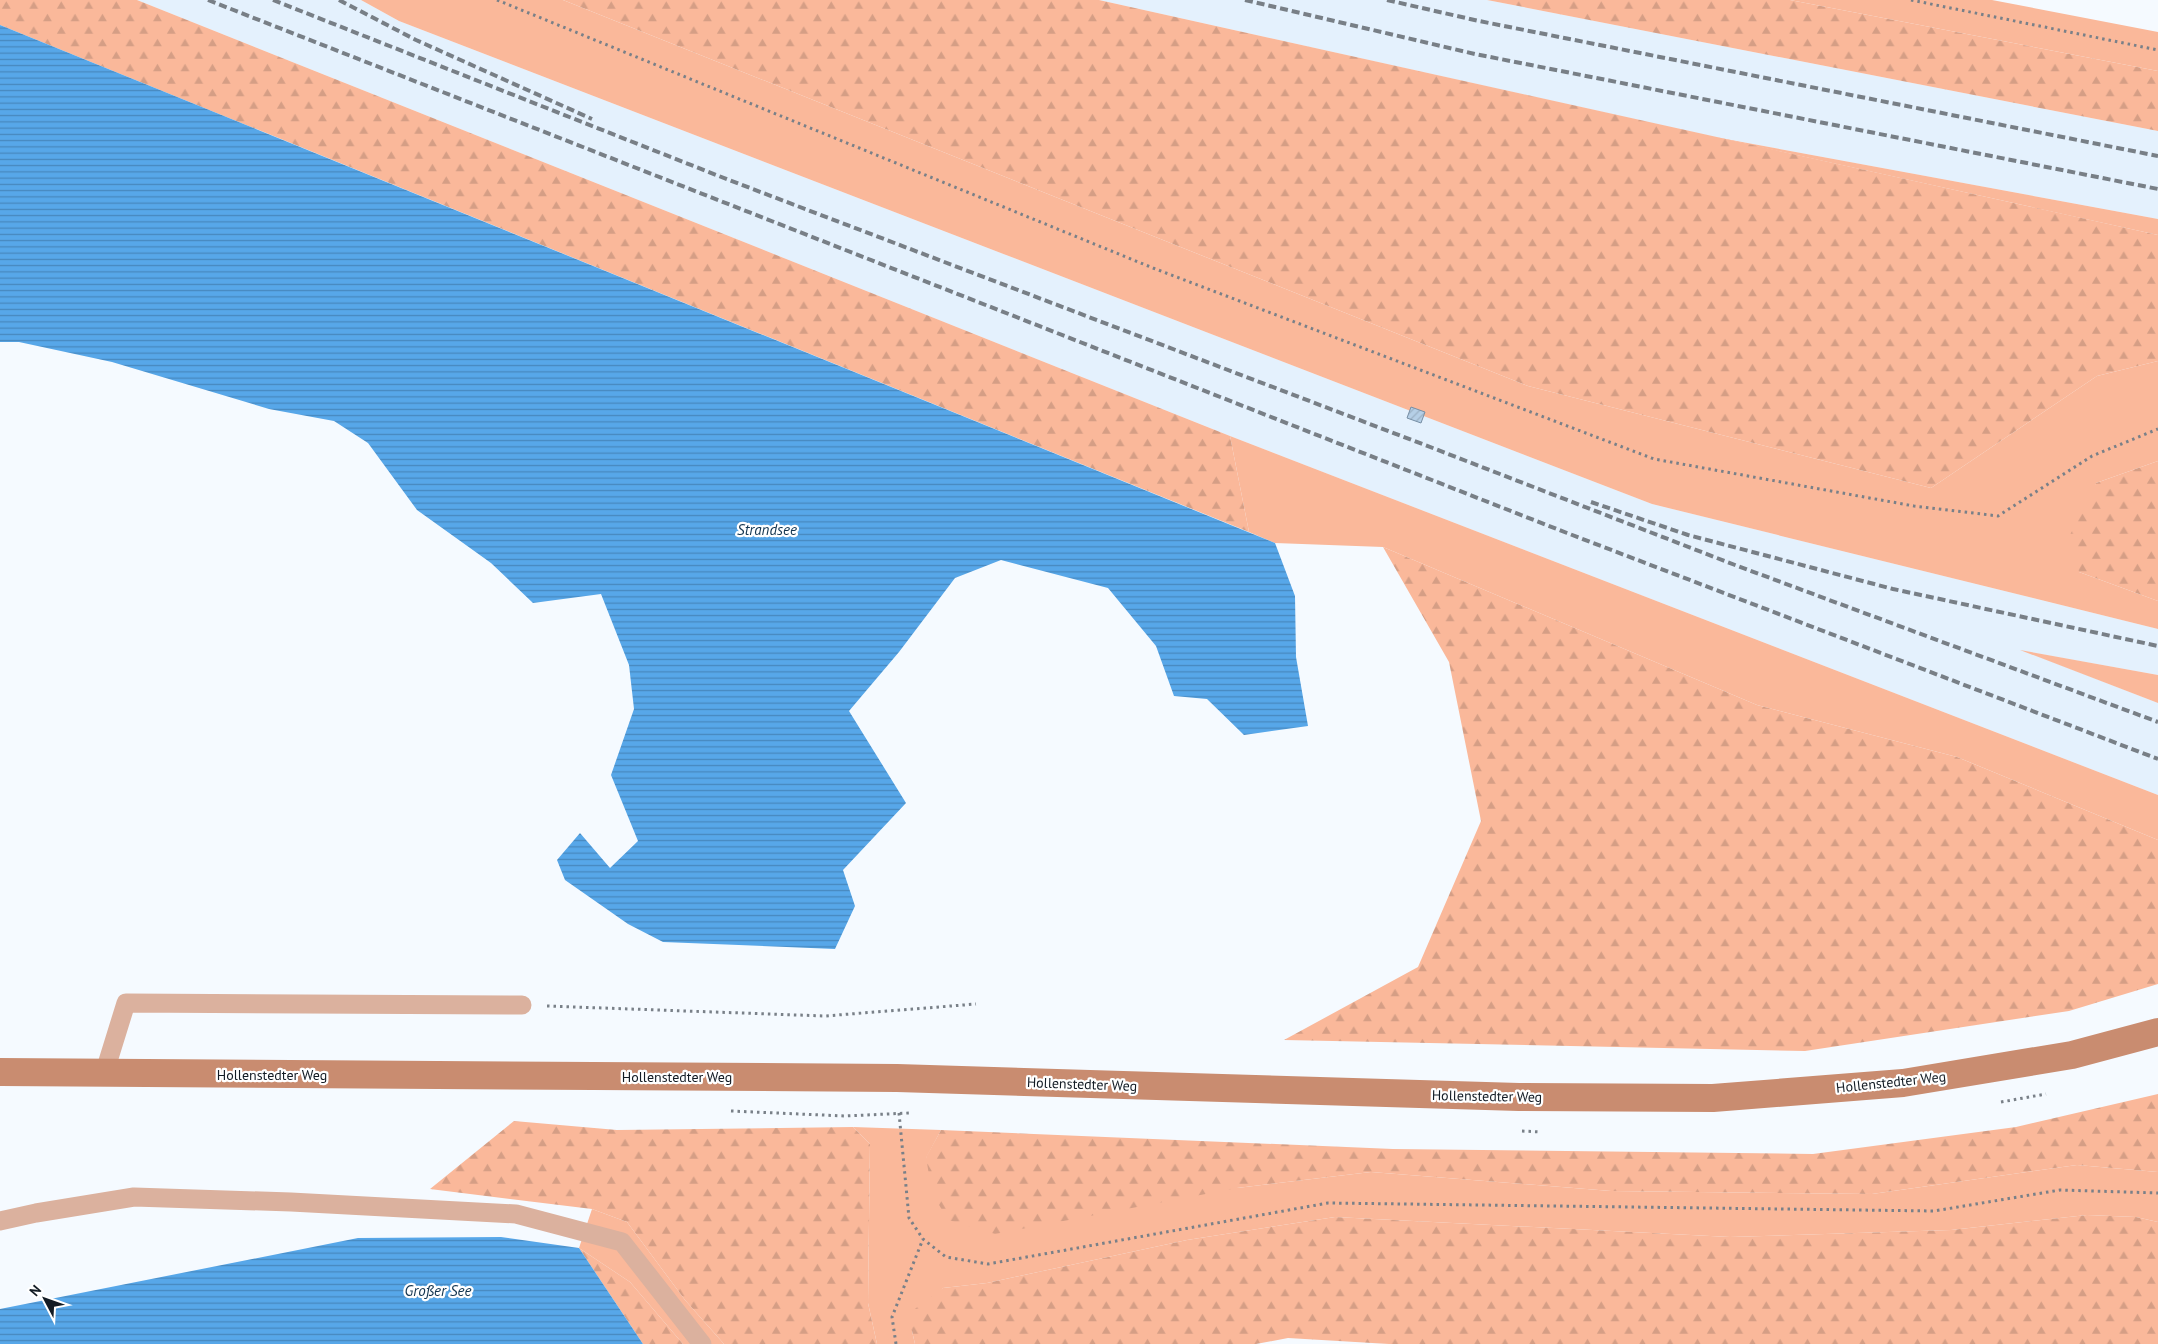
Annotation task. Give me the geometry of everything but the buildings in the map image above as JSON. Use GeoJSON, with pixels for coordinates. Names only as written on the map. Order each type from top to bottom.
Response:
{"type":"FeatureCollection","features":[{"type":"Feature","properties":{"kind":"main road","name":"Hollenstedter Weg"},"geometry":{"type":"LineString","coordinates":[[0,1072],[897,1078],[1519,1097],[1713,1098],[1903,1083],[2072,1055],[2158,1032]]}},
{"type":"Feature","properties":{"kind":"lane"},"geometry":{"type":"LineString","coordinates":[[104,1074],[126,1003],[522,1005]]}},
{"type":"Feature","properties":{"kind":"lane"},"geometry":{"type":"LineString","coordinates":[[0,1221],[36,1212],[134,1197],[291,1202],[516,1214],[622,1242],[702,1344]]}},
{"type":"Feature","properties":{"kind":"path"},"geometry":{"type":"LineString","coordinates":[[497,0],[1153,268],[1654,459],[1914,506],[1998,516],[2092,456],[2158,429]]}},
{"type":"Feature","properties":{"kind":"path"},"geometry":{"type":"LineString","coordinates":[[1911,0],[2158,50]]}},
{"type":"Feature","properties":{"kind":"path"},"geometry":{"type":"LineString","coordinates":[[522,1005],[825,1016],[976,1004]]}},
{"type":"Feature","properties":{"kind":"path"},"geometry":{"type":"LineString","coordinates":[[899,1113],[909,1218],[923,1239],[946,1257],[988,1264],[1328,1203],[1934,1211],[2060,1190],[2158,1193]]}},
{"type":"Feature","properties":{"kind":"path"},"geometry":{"type":"LineString","coordinates":[[896,1344],[892,1317],[923,1239]]}},
{"type":"Feature","properties":{"kind":"shaded area"},"geometry":{"type":"Polygon","coordinates":[[[137,0],[361,0],[399,21],[1652,504],[2158,629],[2158,675],[2024,651],[2158,703],[2158,795],[1230,436],[137,0]]]}},
{"type":"Feature","properties":{"kind":"shaded area"},"geometry":{"type":"Polygon","coordinates":[[[1099,0],[1487,0],[2158,131],[2158,219],[1715,137],[1099,0]]]}},
{"type":"Feature","properties":{"kind":"green space"},"geometry":{"type":"Polygon","coordinates":[[[0,0],[137,0],[1230,436],[1249,532],[0,25],[0,0]]]}},
{"type":"Feature","properties":{"kind":"green space"},"geometry":{"type":"Polygon","coordinates":[[[361,0],[563,0],[1528,386],[1931,488],[2097,376],[2158,361],[2158,461],[2096,483],[2079,572],[2158,601],[2158,629],[1652,504],[399,21],[361,0]]]}},
{"type":"Feature","properties":{"kind":"green space"},"geometry":{"type":"Polygon","coordinates":[[[563,0],[1099,0],[2158,235],[2158,361],[2097,376],[1931,488],[1528,386],[563,0]]]}},
{"type":"Feature","properties":{"kind":"green space"},"geometry":{"type":"Polygon","coordinates":[[[1487,0],[1790,0],[2158,71],[2158,131],[1487,0]]]}},
{"type":"Feature","properties":{"kind":"green space"},"geometry":{"type":"Polygon","coordinates":[[[1790,0],[1992,0],[2158,32],[2158,71],[1790,0]]]}},
{"type":"Feature","properties":{"kind":"green space"},"geometry":{"type":"Polygon","coordinates":[[[1715,137],[2158,219],[2158,235],[1715,137]]]}},
{"type":"Feature","properties":{"kind":"green space"},"geometry":{"type":"Polygon","coordinates":[[[1230,436],[2158,795],[2158,840],[1957,757],[1757,705],[1383,547],[1275,543],[1249,532],[1230,436]]]}},
{"type":"Feature","properties":{"kind":"green space"},"geometry":{"type":"Polygon","coordinates":[[[2158,461],[2158,601],[2079,572],[2069,537],[2096,483],[2158,461]]]}},
{"type":"Feature","properties":{"kind":"green space"},"geometry":{"type":"Polygon","coordinates":[[[1383,547],[1757,705],[1957,757],[2158,840],[2158,984],[2069,1011],[1805,1051],[1284,1040],[1418,967],[1481,821],[1449,662],[1383,547]]]}},
{"type":"Feature","properties":{"kind":"green space"},"geometry":{"type":"Polygon","coordinates":[[[2020,650],[2158,675],[2158,703],[2020,650]]]}},
{"type":"Feature","properties":{"kind":"green space"},"geometry":{"type":"Polygon","coordinates":[[[2158,1094],[2158,1172],[2077,1165],[1872,1194],[1611,1191],[1371,1172],[1237,1188],[995,1234],[948,1220],[932,1193],[926,1157],[941,1130],[1393,1149],[1813,1154],[2016,1127],[2158,1094]]]}},
{"type":"Feature","properties":{"kind":"green space"},"geometry":{"type":"Polygon","coordinates":[[[514,1121],[617,1130],[853,1127],[870,1144],[868,1303],[877,1344],[724,1344],[685,1300],[627,1222],[592,1209],[430,1189],[514,1121]]]}},
{"type":"Feature","properties":{"kind":"green space"},"geometry":{"type":"Polygon","coordinates":[[[853,1127],[941,1130],[926,1158],[1237,1188],[1371,1172],[1611,1191],[1872,1194],[2077,1165],[2158,1172],[2158,1222],[2136,1217],[2087,1215],[1951,1230],[1730,1237],[1335,1217],[1187,1240],[987,1283],[943,1288],[912,1331],[915,1344],[877,1344],[868,1303],[870,1144],[853,1127]]]}},
{"type":"Feature","properties":{"kind":"green space"},"geometry":{"type":"Polygon","coordinates":[[[592,1209],[627,1222],[685,1300],[724,1344],[683,1344],[630,1282],[579,1248],[592,1209]]]}},
{"type":"Feature","properties":{"kind":"green space"},"geometry":{"type":"Polygon","coordinates":[[[2087,1215],[2136,1217],[2158,1222],[2158,1344],[1389,1344],[1288,1338],[1256,1344],[915,1344],[912,1331],[904,1317],[943,1288],[987,1283],[1187,1240],[1335,1217],[1730,1237],[1951,1230],[2087,1215]]]}},
{"type":"Feature","properties":{"kind":"green space"},"geometry":{"type":"Polygon","coordinates":[[[579,1248],[630,1282],[683,1344],[643,1344],[579,1248]]]}},
{"type":"Feature","properties":{"kind":"water","name":"Strandsee"},"geometry":{"type":"Polygon","coordinates":[[[0,25],[1275,543],[1295,596],[1296,657],[1308,726],[1244,735],[1207,699],[1174,696],[1156,646],[1108,588],[1001,560],[955,578],[899,652],[849,711],[906,803],[843,870],[855,906],[835,949],[663,942],[628,924],[565,880],[557,860],[580,833],[610,868],[638,841],[611,775],[634,709],[629,665],[601,594],[533,603],[491,563],[417,510],[368,443],[334,421],[269,409],[112,362],[19,342],[0,342],[0,25]]]}},
{"type":"Feature","properties":{"kind":"water","name":"Großer See"},"geometry":{"type":"Polygon","coordinates":[[[501,1237],[579,1248],[643,1344],[0,1344],[0,1309],[358,1238],[501,1237]]]}},
{"type":"Feature","properties":{"kind":"railway"},"geometry":{"type":"LineString","coordinates":[[208,0],[1567,533],[2158,759]]}},
{"type":"Feature","properties":{"kind":"railway"},"geometry":{"type":"LineString","coordinates":[[273,0],[729,180],[1735,565],[2158,722]]}},
{"type":"Feature","properties":{"kind":"railway"},"geometry":{"type":"LineString","coordinates":[[339,0],[416,40],[592,119]]}},
{"type":"Feature","properties":{"kind":"railway"},"geometry":{"type":"LineString","coordinates":[[1245,0],[1475,54],[2158,189]]}},
{"type":"Feature","properties":{"kind":"railway"},"geometry":{"type":"LineString","coordinates":[[1387,0],[1479,21],[2158,156]]}},
{"type":"Feature","properties":{"kind":"railway"},"geometry":{"type":"LineString","coordinates":[[1591,502],[1688,535],[1893,589],[2158,646]]}}]}
